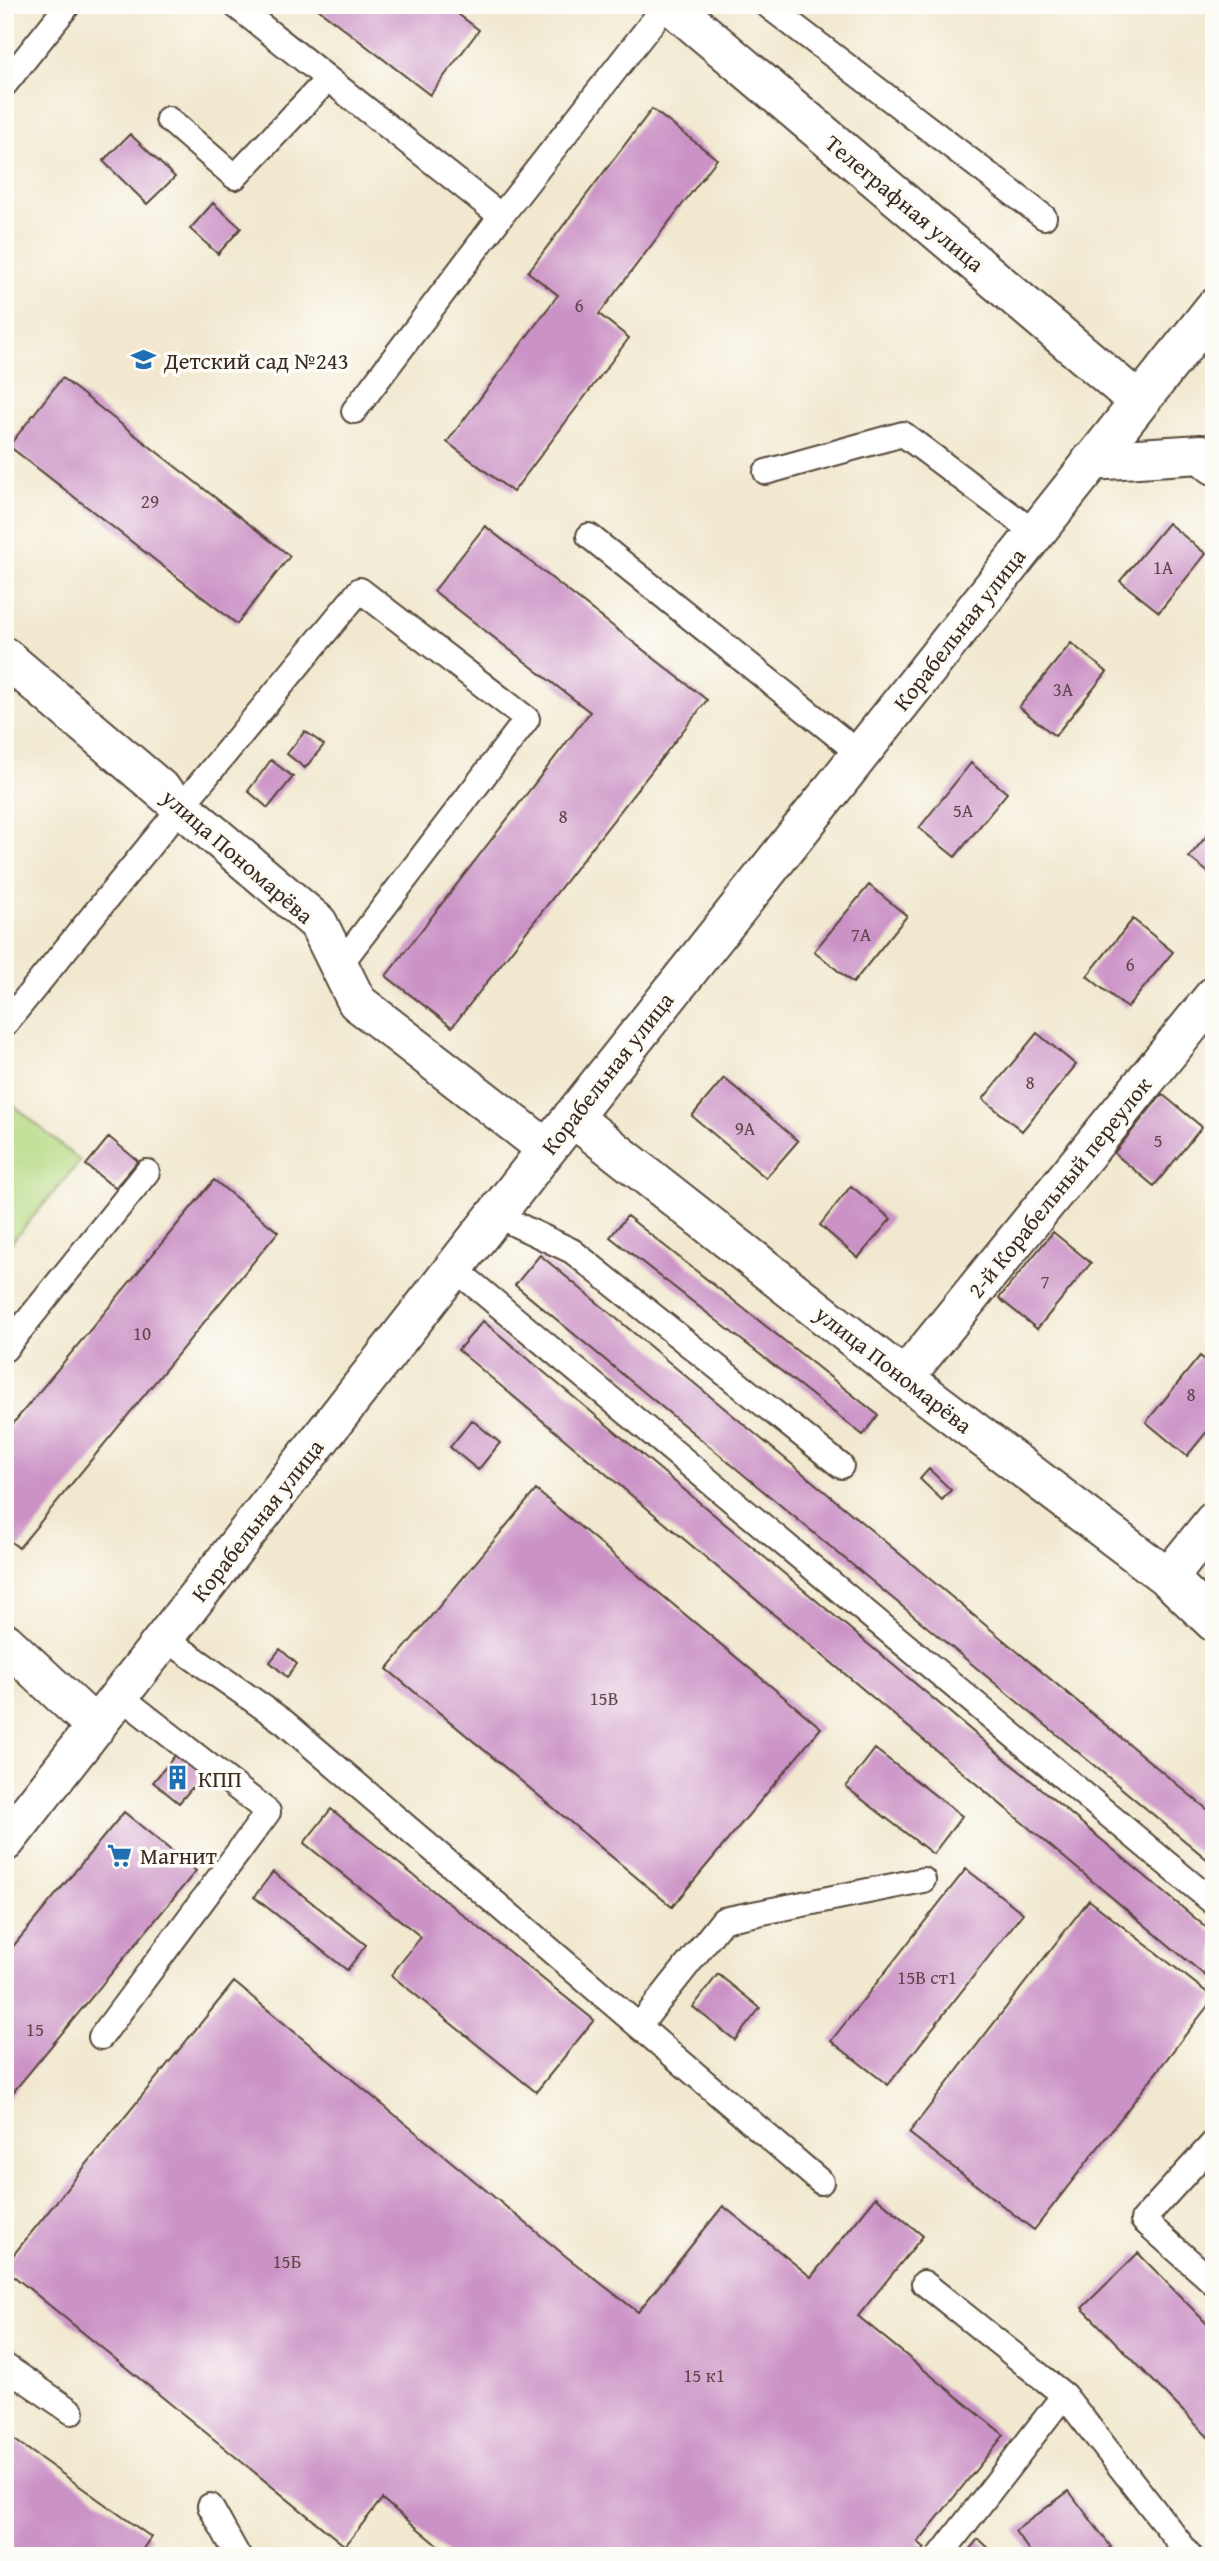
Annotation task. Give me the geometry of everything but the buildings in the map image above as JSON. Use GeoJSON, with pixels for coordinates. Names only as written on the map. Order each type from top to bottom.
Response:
{"type":"FeatureCollection","features":[{"type":"Feature","properties":{"kind":"street","name":"Телеграфная улица"},"geometry":{"type":"LineString","coordinates":[[668,5],[1139,402]]}},
{"type":"Feature","properties":{"kind":"street","name":"Корабельная улица"},"geometry":{"type":"LineString","coordinates":[[5,1842],[572,1117],[1214,308]]}},
{"type":"Feature","properties":{"kind":"street"},"geometry":{"type":"LineString","coordinates":[[1091,461],[1201,454],[1214,465]]}},
{"type":"Feature","properties":{"kind":"street","name":"улица Пономарёва"},"geometry":{"type":"LineString","coordinates":[[5,657],[318,923],[356,1002],[547,1149]]}},
{"type":"Feature","properties":{"kind":"street","name":"2-й Корабельный переулок"},"geometry":{"type":"LineString","coordinates":[[904,1378],[1214,996]]}},
{"type":"Feature","properties":{"kind":"street","name":"улица Пономарёва"},"geometry":{"type":"LineString","coordinates":[[572,1117],[904,1378],[1168,1578],[1214,1622]]}},
{"type":"Feature","properties":{"kind":"street"},"geometry":{"type":"LineString","coordinates":[[1168,1578],[1214,1521]]}},
{"type":"Feature","properties":{"kind":"street"},"geometry":{"type":"LineString","coordinates":[[5,1642],[96,1727]]}},
{"type":"Feature","properties":{"kind":"lane"},"geometry":{"type":"LineString","coordinates":[[5,84],[68,5]]}},
{"type":"Feature","properties":{"kind":"lane"},"geometry":{"type":"LineString","coordinates":[[235,5],[501,216]]}},
{"type":"Feature","properties":{"kind":"lane"},"geometry":{"type":"LineString","coordinates":[[354,411],[501,216],[668,5]]}},
{"type":"Feature","properties":{"kind":"lane"},"geometry":{"type":"LineString","coordinates":[[767,5],[1044,217]]}},
{"type":"Feature","properties":{"kind":"lane"},"geometry":{"type":"LineString","coordinates":[[168,119],[235,177],[328,79]]}},
{"type":"Feature","properties":{"kind":"lane"},"geometry":{"type":"LineString","coordinates":[[766,472],[903,434],[1035,533]]}},
{"type":"Feature","properties":{"kind":"lane"},"geometry":{"type":"LineString","coordinates":[[589,536],[860,754]]}},
{"type":"Feature","properties":{"kind":"lane"},"geometry":{"type":"LineString","coordinates":[[5,1024],[360,590],[527,719],[339,966]]}},
{"type":"Feature","properties":{"kind":"lane"},"geometry":{"type":"LineString","coordinates":[[5,1349],[147,1172]]}},
{"type":"Feature","properties":{"kind":"lane"},"geometry":{"type":"LineString","coordinates":[[496,1215],[572,1251],[841,1466]]}},
{"type":"Feature","properties":{"kind":"lane"},"geometry":{"type":"LineString","coordinates":[[454,1268],[1214,1903]]}},
{"type":"Feature","properties":{"kind":"lane"},"geometry":{"type":"LineString","coordinates":[[165,1638],[284,1722],[821,2182]]}},
{"type":"Feature","properties":{"kind":"lane"},"geometry":{"type":"LineString","coordinates":[[101,2037],[268,1812],[120,1696]]}},
{"type":"Feature","properties":{"kind":"lane"},"geometry":{"type":"LineString","coordinates":[[639,2026],[723,1920],[923,1880]]}},
{"type":"Feature","properties":{"kind":"lane"},"geometry":{"type":"LineString","coordinates":[[1214,2142],[1143,2220],[1214,2283]]}},
{"type":"Feature","properties":{"kind":"lane"},"geometry":{"type":"LineString","coordinates":[[924,2283],[1064,2395],[1190,2556]]}},
{"type":"Feature","properties":{"kind":"lane"},"geometry":{"type":"LineString","coordinates":[[5,2366],[72,2412]]}},
{"type":"Feature","properties":{"kind":"lane"},"geometry":{"type":"LineString","coordinates":[[940,2556],[1064,2395]]}},
{"type":"Feature","properties":{"kind":"lane"},"geometry":{"type":"LineString","coordinates":[[210,2505],[238,2556]]}},
{"type":"Feature","properties":{"kind":"green space"},"geometry":{"type":"Polygon","coordinates":[[[9,1101],[80,1161],[5,1250],[5,1106],[9,1101]]]}},
{"type":"Feature","properties":{"kind":"place","name":"Детский сад №243"},"geometry":{"type":"Point","coordinates":[144,360]}},
{"type":"Feature","properties":{"kind":"place","name":"КПП"},"geometry":{"type":"Point","coordinates":[178,1778]}},
{"type":"Feature","properties":{"kind":"place","name":"Магнит"},"geometry":{"type":"Point","coordinates":[120,1855]}}]}
